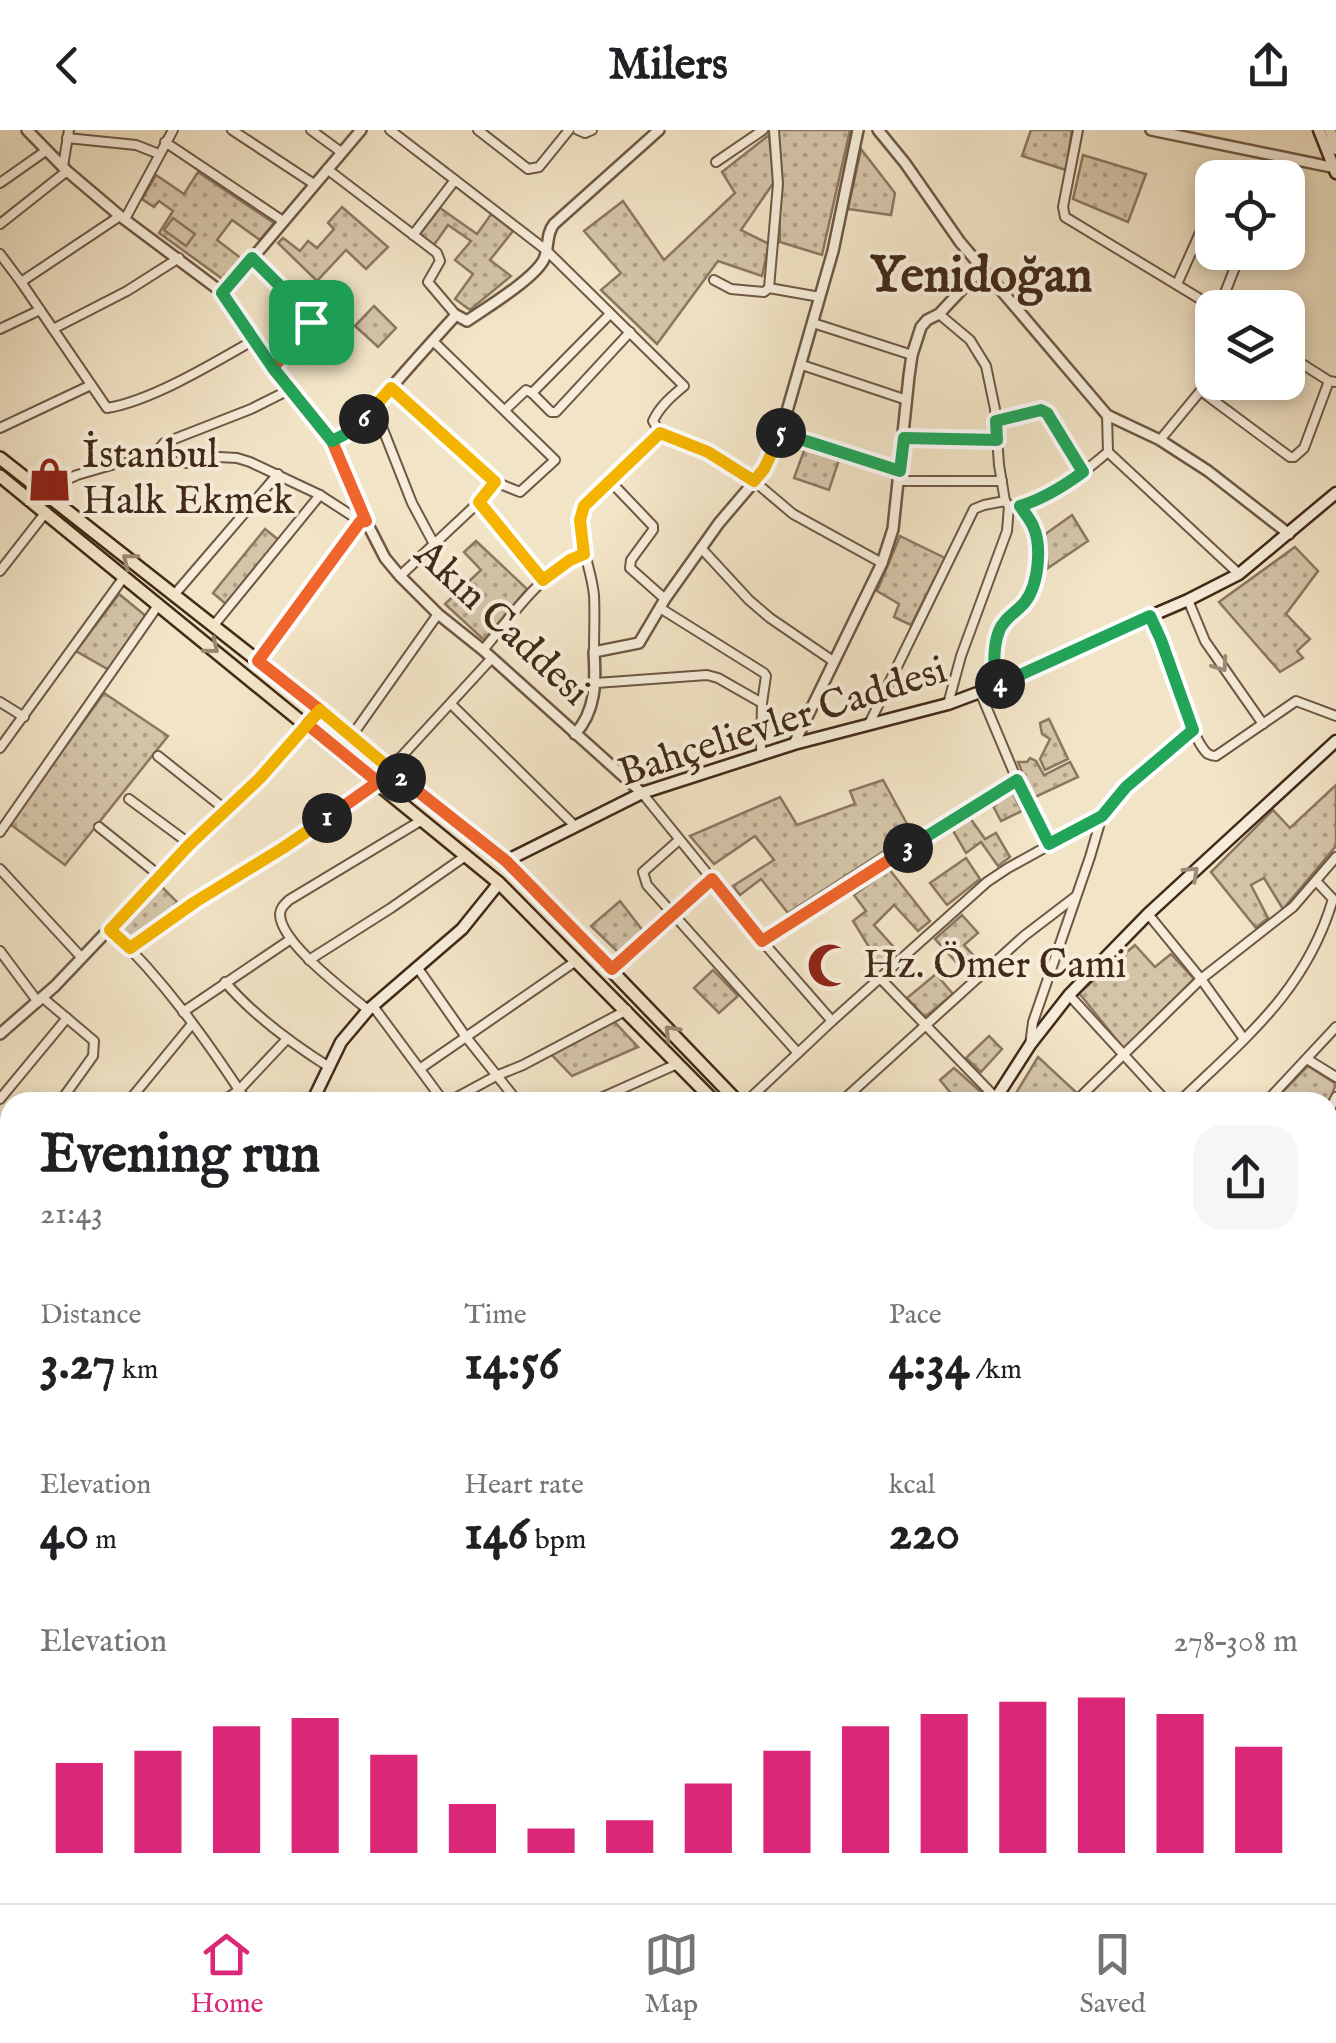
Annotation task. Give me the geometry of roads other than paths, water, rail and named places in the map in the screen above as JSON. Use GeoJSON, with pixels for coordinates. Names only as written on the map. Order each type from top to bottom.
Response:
{"type":"FeatureCollection","features":[{"type":"Feature","properties":{"kind":"main road"},"geometry":{"type":"LineString","coordinates":[[1319,130],[1335,170]]}},
{"type":"Feature","properties":{"kind":"main road"},"geometry":{"type":"LineString","coordinates":[[1330,130],[1336,149]]}},
{"type":"Feature","properties":{"kind":"main road"},"geometry":{"type":"LineString","coordinates":[[0,458],[506,861],[729,1092]]}},
{"type":"Feature","properties":{"kind":"main road"},"geometry":{"type":"LineString","coordinates":[[0,476],[467,855],[705,1092]]}},
{"type":"Feature","properties":{"kind":"main road","name":"Bahçelievler Caddesi"},"geometry":{"type":"LineString","coordinates":[[506,861],[642,792],[870,722],[948,704],[996,686],[1239,574],[1336,493]]}},
{"type":"Feature","properties":{"kind":"main road"},"geometry":{"type":"LineString","coordinates":[[1002,1092],[1030,1045],[1069,995],[1148,914],[1336,741]]}},
{"type":"Feature","properties":{"kind":"main road"},"geometry":{"type":"LineString","coordinates":[[318,1092],[341,1042],[370,1008],[462,929],[499,883],[506,861]]}},
{"type":"Feature","properties":{"kind":"street","name":"Akın Caddesi"},"geometry":{"type":"LineString","coordinates":[[28,130],[122,218],[222,293],[289,390],[332,441],[363,521],[400,576],[438,614],[642,792]]}},
{"type":"Feature","properties":{"kind":"street"},"geometry":{"type":"LineString","coordinates":[[22,282],[122,218],[173,130]]}},
{"type":"Feature","properties":{"kind":"street"},"geometry":{"type":"LineString","coordinates":[[232,130],[314,184]]}},
{"type":"Feature","properties":{"kind":"street"},"geometry":{"type":"LineString","coordinates":[[310,130],[341,152]]}},
{"type":"Feature","properties":{"kind":"street"},"geometry":{"type":"LineString","coordinates":[[222,293],[361,130]]}},
{"type":"Feature","properties":{"kind":"street"},"geometry":{"type":"LineString","coordinates":[[390,130],[546,250],[684,386],[656,414],[653,421],[660,433],[708,452],[754,481],[793,514],[882,563]]}},
{"type":"Feature","properties":{"kind":"street"},"geometry":{"type":"LineString","coordinates":[[478,130],[528,169],[538,167],[568,130]]}},
{"type":"Feature","properties":{"kind":"street"},"geometry":{"type":"LineString","coordinates":[[578,130],[585,134],[592,130]]}},
{"type":"Feature","properties":{"kind":"street"},"geometry":{"type":"LineString","coordinates":[[327,169],[437,253],[440,260],[428,282],[456,316],[467,320],[535,270],[542,262],[554,224],[659,130]]}},
{"type":"Feature","properties":{"kind":"street"},"geometry":{"type":"LineString","coordinates":[[716,162],[763,130]]}},
{"type":"Feature","properties":{"kind":"street"},"geometry":{"type":"LineString","coordinates":[[714,280],[731,289],[764,292],[769,288],[778,184],[774,130]]}},
{"type":"Feature","properties":{"kind":"street"},"geometry":{"type":"LineString","coordinates":[[594,652],[640,643],[701,548],[764,469],[781,432],[814,323],[858,130]]}},
{"type":"Feature","properties":{"kind":"street"},"geometry":{"type":"LineString","coordinates":[[878,130],[906,163],[960,242],[1107,415],[1160,440],[1208,471],[1289,534]]}},
{"type":"Feature","properties":{"kind":"street"},"geometry":{"type":"LineString","coordinates":[[1078,130],[1063,207],[1065,217],[1195,295]]}},
{"type":"Feature","properties":{"kind":"street"},"geometry":{"type":"LineString","coordinates":[[1151,130],[1191,135],[1335,170]]}},
{"type":"Feature","properties":{"kind":"street"},"geometry":{"type":"LineString","coordinates":[[0,224],[65,168],[68,134],[136,145],[159,154]]}},
{"type":"Feature","properties":{"kind":"street"},"geometry":{"type":"LineString","coordinates":[[165,142],[283,221]]}},
{"type":"Feature","properties":{"kind":"street"},"geometry":{"type":"LineString","coordinates":[[0,183],[47,150]]}},
{"type":"Feature","properties":{"kind":"street"},"geometry":{"type":"LineString","coordinates":[[413,235],[455,180]]}},
{"type":"Feature","properties":{"kind":"street"},"geometry":{"type":"LineString","coordinates":[[1177,284],[1195,244]]}},
{"type":"Feature","properties":{"kind":"street"},"geometry":{"type":"LineString","coordinates":[[0,254],[107,408],[138,400],[254,340]]}},
{"type":"Feature","properties":{"kind":"street"},"geometry":{"type":"LineString","coordinates":[[53,329],[179,258]]}},
{"type":"Feature","properties":{"kind":"street"},"geometry":{"type":"LineString","coordinates":[[252,258],[312,318],[273,368]]}},
{"type":"Feature","properties":{"kind":"street"},"geometry":{"type":"LineString","coordinates":[[794,744],[882,563],[893,530],[912,356],[921,328],[984,267]]}},
{"type":"Feature","properties":{"kind":"street"},"geometry":{"type":"LineString","coordinates":[[769,288],[820,297]]}},
{"type":"Feature","properties":{"kind":"street"},"geometry":{"type":"LineString","coordinates":[[0,329],[40,310]]}},
{"type":"Feature","properties":{"kind":"street"},"geometry":{"type":"LineString","coordinates":[[532,393],[610,314]]}},
{"type":"Feature","properties":{"kind":"street"},"geometry":{"type":"LineString","coordinates":[[939,314],[970,340],[986,366],[1002,481],[1011,504],[1034,528],[1038,565],[1034,586],[1024,603],[1000,626],[996,686]]}},
{"type":"Feature","properties":{"kind":"street"},"geometry":{"type":"LineString","coordinates":[[332,441],[353,430],[375,409],[456,316]]}},
{"type":"Feature","properties":{"kind":"street"},"geometry":{"type":"LineString","coordinates":[[814,323],[912,356]]}},
{"type":"Feature","properties":{"kind":"street"},"geometry":{"type":"LineString","coordinates":[[505,410],[526,390],[556,412],[630,332]]}},
{"type":"Feature","properties":{"kind":"street"},"geometry":{"type":"LineString","coordinates":[[391,388],[495,482],[520,492],[555,460],[432,341]]}},
{"type":"Feature","properties":{"kind":"street"},"geometry":{"type":"LineString","coordinates":[[802,365],[907,400]]}},
{"type":"Feature","properties":{"kind":"street"},"geometry":{"type":"LineString","coordinates":[[1212,400],[1294,456],[1304,448],[1332,382],[1305,365]]}},
{"type":"Feature","properties":{"kind":"street"},"geometry":{"type":"LineString","coordinates":[[0,428],[91,385]]}},
{"type":"Feature","properties":{"kind":"street"},"geometry":{"type":"LineString","coordinates":[[149,461],[164,443],[289,390]]}},
{"type":"Feature","properties":{"kind":"street"},"geometry":{"type":"LineString","coordinates":[[1160,440],[1195,399]]}},
{"type":"Feature","properties":{"kind":"street"},"geometry":{"type":"LineString","coordinates":[[375,409],[412,503],[434,544]]}},
{"type":"Feature","properties":{"kind":"street"},"geometry":{"type":"LineString","coordinates":[[996,421],[1041,410],[1047,413],[1083,472]]}},
{"type":"Feature","properties":{"kind":"street"},"geometry":{"type":"LineString","coordinates":[[1107,415],[1108,452],[1239,574]]}},
{"type":"Feature","properties":{"kind":"street"},"geometry":{"type":"LineString","coordinates":[[781,432],[900,476],[1002,481]]}},
{"type":"Feature","properties":{"kind":"street"},"geometry":{"type":"LineString","coordinates":[[575,734],[586,722],[596,684],[594,591],[580,520],[584,506],[660,433]]}},
{"type":"Feature","properties":{"kind":"street"},"geometry":{"type":"LineString","coordinates":[[904,438],[997,440]]}},
{"type":"Feature","properties":{"kind":"street"},"geometry":{"type":"LineString","coordinates":[[870,722],[974,509],[1032,502],[1064,486],[1108,452]]}},
{"type":"Feature","properties":{"kind":"street"},"geometry":{"type":"LineString","coordinates":[[42,490],[114,464],[190,463],[220,456],[237,458],[278,474],[363,521],[258,661]]}},
{"type":"Feature","properties":{"kind":"street"},"geometry":{"type":"LineString","coordinates":[[174,595],[278,474]]}},
{"type":"Feature","properties":{"kind":"street"},"geometry":{"type":"LineString","coordinates":[[610,480],[654,526],[631,560],[630,568],[662,604],[766,676],[761,754]]}},
{"type":"Feature","properties":{"kind":"street"},"geometry":{"type":"LineString","coordinates":[[400,576],[495,482]]}},
{"type":"Feature","properties":{"kind":"street"},"geometry":{"type":"LineString","coordinates":[[214,625],[320,495]]}},
{"type":"Feature","properties":{"kind":"street"},"geometry":{"type":"LineString","coordinates":[[479,502],[543,580]]}},
{"type":"Feature","properties":{"kind":"street"},"geometry":{"type":"LineString","coordinates":[[948,704],[961,656],[1007,531],[1011,504]]}},
{"type":"Feature","properties":{"kind":"street"},"geometry":{"type":"LineString","coordinates":[[0,572],[46,512]]}},
{"type":"Feature","properties":{"kind":"street"},"geometry":{"type":"LineString","coordinates":[[701,548],[770,618],[833,661]]}},
{"type":"Feature","properties":{"kind":"street"},"geometry":{"type":"LineString","coordinates":[[483,650],[543,580],[584,554]]}},
{"type":"Feature","properties":{"kind":"street"},"geometry":{"type":"LineString","coordinates":[[0,747],[124,577]]}},
{"type":"Feature","properties":{"kind":"street"},"geometry":{"type":"LineString","coordinates":[[1188,600],[1204,641],[1263,724]]}},
{"type":"Feature","properties":{"kind":"street"},"geometry":{"type":"LineString","coordinates":[[0,832],[159,604]]}},
{"type":"Feature","properties":{"kind":"street"},"geometry":{"type":"LineString","coordinates":[[351,738],[438,614]]}},
{"type":"Feature","properties":{"kind":"street"},"geometry":{"type":"LineString","coordinates":[[1150,616],[1193,730],[1208,754],[1216,756],[1296,700],[1336,716]]}},
{"type":"Feature","properties":{"kind":"street"},"geometry":{"type":"LineString","coordinates":[[390,770],[492,658]]}},
{"type":"Feature","properties":{"kind":"street"},"geometry":{"type":"LineString","coordinates":[[596,684],[708,675],[762,703]]}},
{"type":"Feature","properties":{"kind":"street"},"geometry":{"type":"LineString","coordinates":[[980,692],[1049,844]]}},
{"type":"Feature","properties":{"kind":"street"},"geometry":{"type":"LineString","coordinates":[[0,702],[24,718]]}},
{"type":"Feature","properties":{"kind":"street"},"geometry":{"type":"LineString","coordinates":[[451,704],[576,826]]}},
{"type":"Feature","properties":{"kind":"street"},"geometry":{"type":"LineString","coordinates":[[0,1034],[110,930],[190,844],[260,778],[320,710]]}},
{"type":"Feature","properties":{"kind":"street"},"geometry":{"type":"LineString","coordinates":[[757,1092],[987,882],[1102,816],[1126,787],[1193,730]]}},
{"type":"Feature","properties":{"kind":"street"},"geometry":{"type":"LineString","coordinates":[[158,756],[226,810]]}},
{"type":"Feature","properties":{"kind":"street"},"geometry":{"type":"LineString","coordinates":[[762,941],[1017,780]]}},
{"type":"Feature","properties":{"kind":"street"},"geometry":{"type":"LineString","coordinates":[[130,948],[378,782]]}},
{"type":"Feature","properties":{"kind":"street"},"geometry":{"type":"LineString","coordinates":[[642,792],[832,1021]]}},
{"type":"Feature","properties":{"kind":"street"},"geometry":{"type":"LineString","coordinates":[[128,799],[190,844]]}},
{"type":"Feature","properties":{"kind":"street"},"geometry":{"type":"LineString","coordinates":[[1030,1045],[1033,1022],[1102,816]]}},
{"type":"Feature","properties":{"kind":"street"},"geometry":{"type":"LineString","coordinates":[[422,820],[289,900],[280,916],[291,939],[309,960],[370,1008],[436,1092]]}},
{"type":"Feature","properties":{"kind":"street"},"geometry":{"type":"LineString","coordinates":[[99,827],[160,876]]}},
{"type":"Feature","properties":{"kind":"street"},"geometry":{"type":"LineString","coordinates":[[680,840],[643,872],[647,885],[798,1053]]}},
{"type":"Feature","properties":{"kind":"street"},"geometry":{"type":"LineString","coordinates":[[309,960],[467,855]]}},
{"type":"Feature","properties":{"kind":"street"},"geometry":{"type":"LineString","coordinates":[[1085,1092],[1201,979],[1293,907],[1336,857]]}},
{"type":"Feature","properties":{"kind":"street"},"geometry":{"type":"LineString","coordinates":[[0,869],[82,958]]}},
{"type":"Feature","properties":{"kind":"street"},"geometry":{"type":"LineString","coordinates":[[612,969],[712,879]]}},
{"type":"Feature","properties":{"kind":"street"},"geometry":{"type":"LineString","coordinates":[[1189,1092],[1272,1012],[1291,988],[1333,899],[1316,881]]}},
{"type":"Feature","properties":{"kind":"street"},"geometry":{"type":"LineString","coordinates":[[852,1092],[1024,936],[1074,898]]}},
{"type":"Feature","properties":{"kind":"street"},"geometry":{"type":"LineString","coordinates":[[1148,914],[1244,1038]]}},
{"type":"Feature","properties":{"kind":"street"},"geometry":{"type":"LineString","coordinates":[[110,930],[130,948],[192,1024],[239,1090]]}},
{"type":"Feature","properties":{"kind":"street"},"geometry":{"type":"LineString","coordinates":[[182,1012],[291,939]]}},
{"type":"Feature","properties":{"kind":"street"},"geometry":{"type":"LineString","coordinates":[[0,951],[40,1000],[94,1041],[93,1056],[67,1092]]}},
{"type":"Feature","properties":{"kind":"street"},"geometry":{"type":"LineString","coordinates":[[421,1068],[576,961]]}},
{"type":"Feature","properties":{"kind":"street"},"geometry":{"type":"LineString","coordinates":[[418,967],[510,1092]]}},
{"type":"Feature","properties":{"kind":"street"},"geometry":{"type":"LineString","coordinates":[[880,978],[988,1092]]}},
{"type":"Feature","properties":{"kind":"street"},"geometry":{"type":"LineString","coordinates":[[225,982],[243,1003],[287,1039],[329,1067]]}},
{"type":"Feature","properties":{"kind":"street"},"geometry":{"type":"LineString","coordinates":[[1069,995],[1158,1092]]}},
{"type":"Feature","properties":{"kind":"street"},"geometry":{"type":"LineString","coordinates":[[461,1092],[523,1065],[626,1010]]}},
{"type":"Feature","properties":{"kind":"street"},"geometry":{"type":"LineString","coordinates":[[5,1092],[67,1018]]}},
{"type":"Feature","properties":{"kind":"street"},"geometry":{"type":"LineString","coordinates":[[136,1092],[192,1024]]}},
{"type":"Feature","properties":{"kind":"street"},"geometry":{"type":"LineString","coordinates":[[1276,1092],[1336,1028]]}},
{"type":"Feature","properties":{"kind":"street"},"geometry":{"type":"LineString","coordinates":[[236,1092],[287,1039]]}},
{"type":"Feature","properties":{"kind":"street"},"geometry":{"type":"LineString","coordinates":[[1308,1059],[1336,1077]]}},
{"type":"Feature","properties":{"kind":"street"},"geometry":{"type":"LineString","coordinates":[[614,1092],[677,1064]]}},
{"type":"Feature","properties":{"kind":"place","name":"İstanbul Halk Ekmek"},"geometry":{"type":"Point","coordinates":[49,479]}},
{"type":"Feature","properties":{"kind":"place","name":"Hz. Ömer Cami"},"geometry":{"type":"Point","coordinates":[830,966]}},
{"type":"Feature","properties":{"kind":"district","name":"Yenidoğan"},"geometry":{"type":"Point","coordinates":[981,277]}}]}
